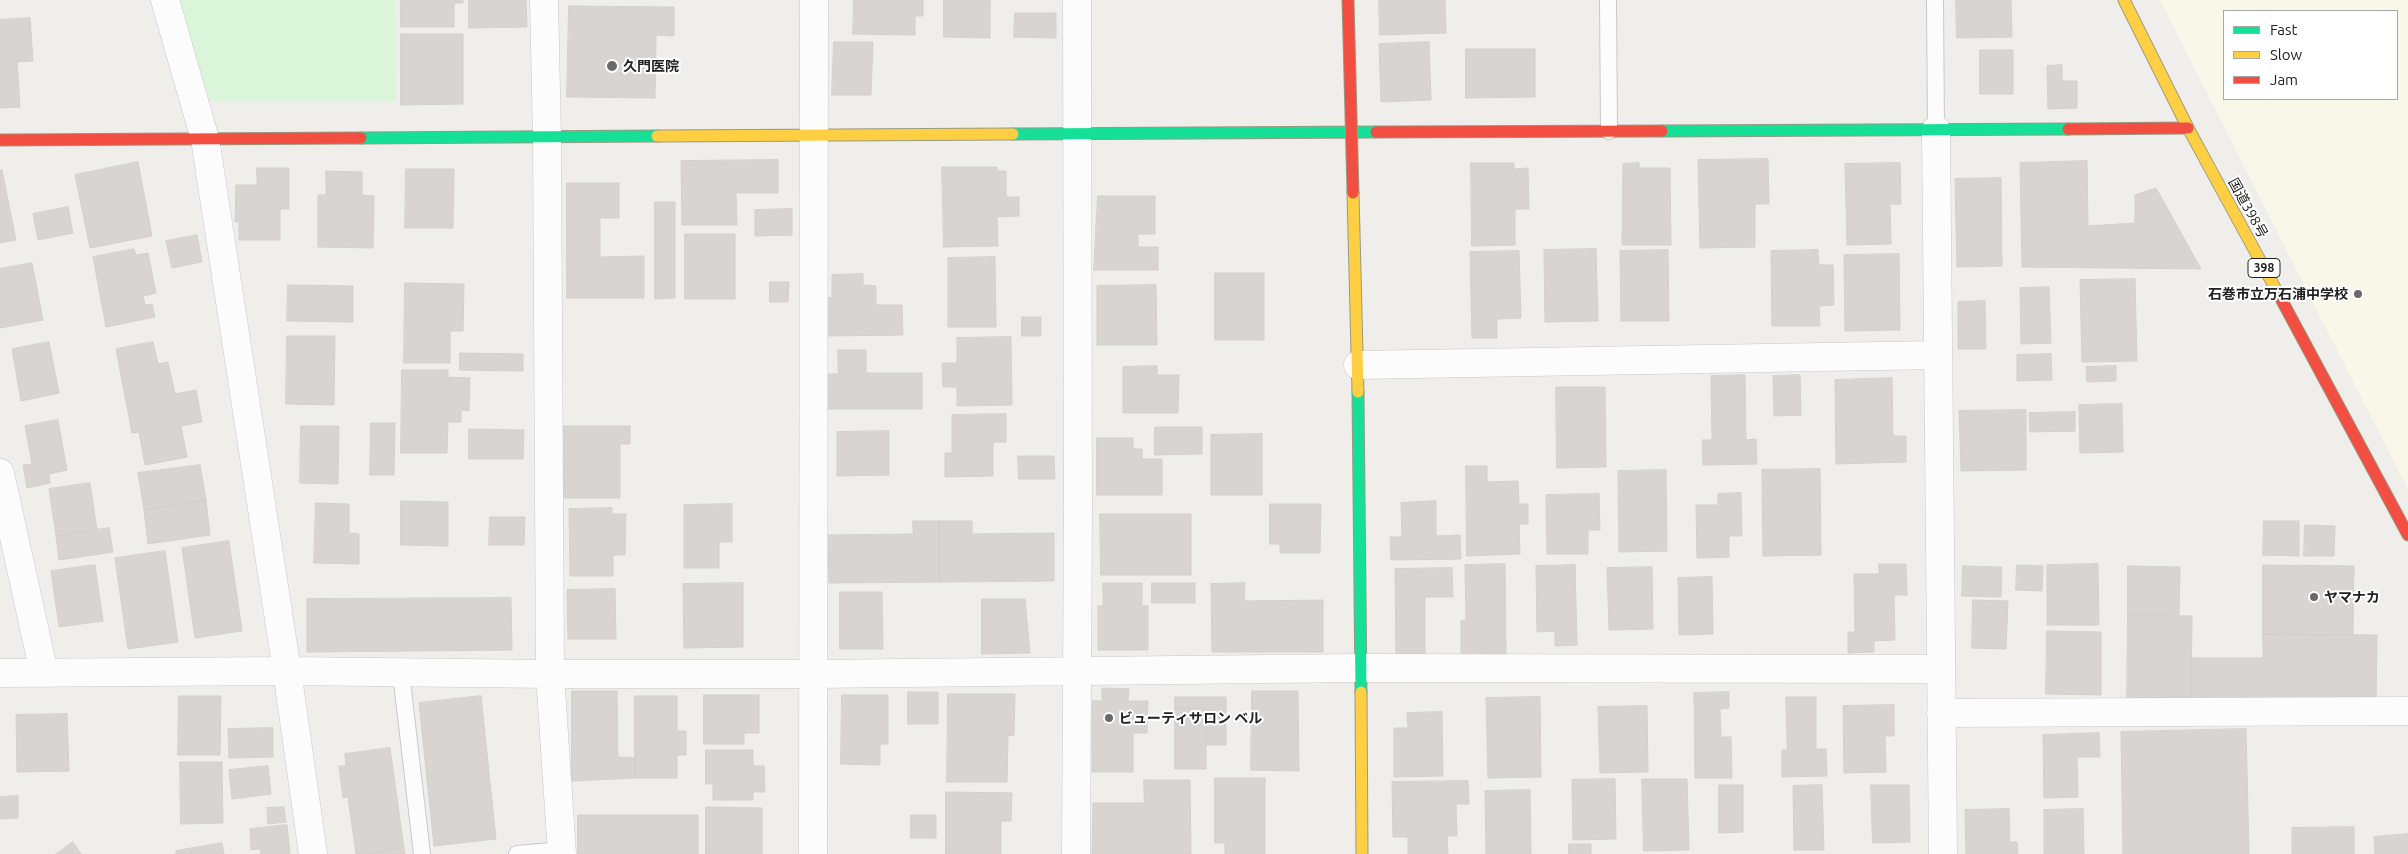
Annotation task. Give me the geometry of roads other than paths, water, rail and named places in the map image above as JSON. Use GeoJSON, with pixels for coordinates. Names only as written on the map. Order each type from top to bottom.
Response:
{"type":"FeatureCollection","features":[{"type":"Feature","properties":{"kind":"main road"},"geometry":{"type":"LineString","coordinates":[[1348,0],[1350,133],[1358,365],[1362,854]]}},
{"type":"Feature","properties":{"kind":"main road","name":"国道398号"},"geometry":{"type":"LineString","coordinates":[[2124,0],[2188,128],[2404,523]]}},
{"type":"Feature","properties":{"kind":"main road"},"geometry":{"type":"LineString","coordinates":[[0,140],[2188,128]]}},
{"type":"Feature","properties":{"kind":"street"},"geometry":{"type":"LineString","coordinates":[[164,0],[206,139],[288,671],[313,854]]}},
{"type":"Feature","properties":{"kind":"street"},"geometry":{"type":"LineString","coordinates":[[544,0],[547,137],[550,674],[562,852]]}},
{"type":"Feature","properties":{"kind":"street"},"geometry":{"type":"LineString","coordinates":[[813,854],[814,0]]}},
{"type":"Feature","properties":{"kind":"street"},"geometry":{"type":"LineString","coordinates":[[1076,854],[1078,509],[1077,0]]}},
{"type":"Feature","properties":{"kind":"street"},"geometry":{"type":"LineString","coordinates":[[1936,130],[1942,854]]}},
{"type":"Feature","properties":{"kind":"street"},"geometry":{"type":"LineString","coordinates":[[1358,365],[1938,355]]}},
{"type":"Feature","properties":{"kind":"street"},"geometry":{"type":"LineString","coordinates":[[0,473],[44,673]]}},
{"type":"Feature","properties":{"kind":"street"},"geometry":{"type":"LineString","coordinates":[[0,673],[288,671],[812,674],[1360,668],[1941,669]]}},
{"type":"Feature","properties":{"kind":"street"},"geometry":{"type":"LineString","coordinates":[[1941,713],[2408,711]]}},
{"type":"Feature","properties":{"kind":"lane"},"geometry":{"type":"LineString","coordinates":[[1608,0],[1610,132]]}},
{"type":"Feature","properties":{"kind":"lane"},"geometry":{"type":"LineString","coordinates":[[1935,0],[1936,130]]}},
{"type":"Feature","properties":{"kind":"lane"},"geometry":{"type":"LineString","coordinates":[[401,673],[422,854]]}},
{"type":"Feature","properties":{"kind":"lane"},"geometry":{"type":"LineString","coordinates":[[517,854],[562,852]]}},
{"type":"Feature","properties":{"kind":"place","name":"久門医院"},"geometry":{"type":"Point","coordinates":[612,66]}},
{"type":"Feature","properties":{"kind":"place","name":"石巻市立万石浦中学校"},"geometry":{"type":"Point","coordinates":[2358,294]}},
{"type":"Feature","properties":{"kind":"place","name":"ヤマナカ"},"geometry":{"type":"Point","coordinates":[2314,597]}},
{"type":"Feature","properties":{"kind":"place","name":"ビューティサロン ベル"},"geometry":{"type":"Point","coordinates":[1109,718]}}]}
